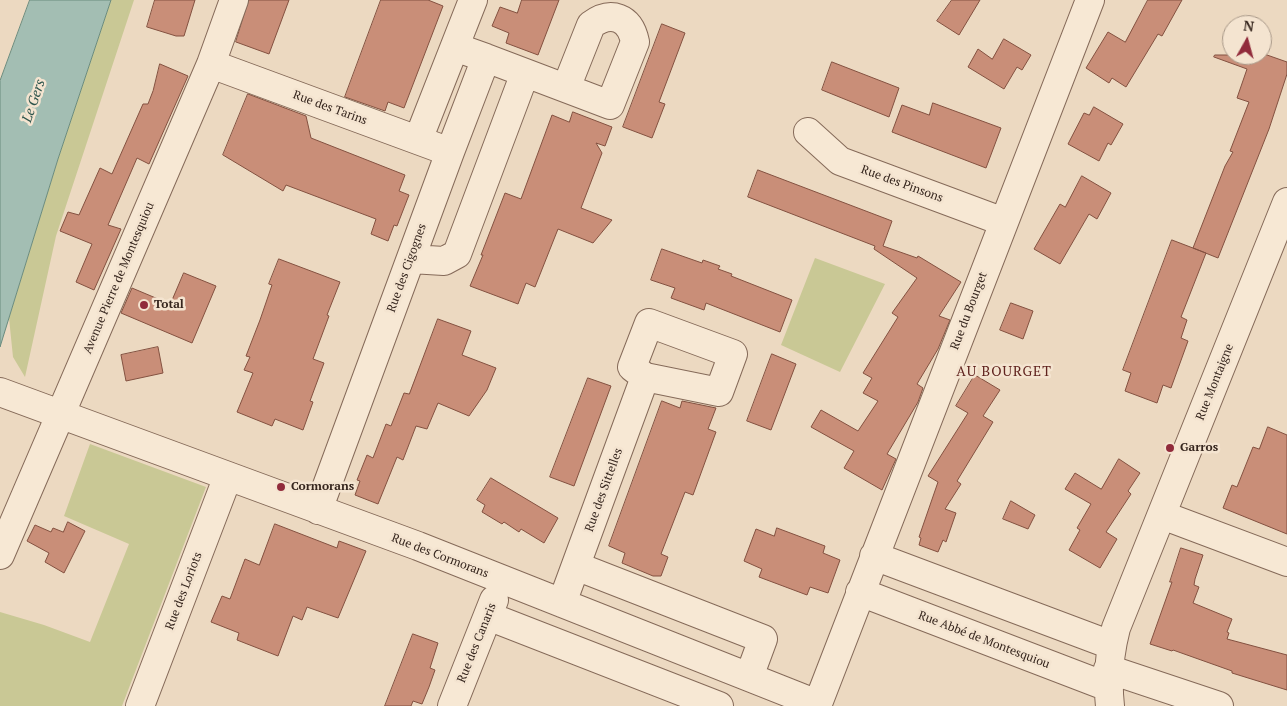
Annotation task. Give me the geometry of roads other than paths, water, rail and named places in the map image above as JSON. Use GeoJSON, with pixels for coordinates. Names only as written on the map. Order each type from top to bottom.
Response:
{"type":"FeatureCollection","features":[{"type":"Feature","properties":{"kind":"street","name":"Avenue Pierre de Montesquiou"},"geometry":{"type":"LineString","coordinates":[[0,554],[211,64],[234,0]]}},
{"type":"Feature","properties":{"kind":"street"},"geometry":{"type":"LineString","coordinates":[[418,140],[473,0]]}},
{"type":"Feature","properties":{"kind":"street","name":"Rue du Bourget"},"geometry":{"type":"LineString","coordinates":[[817,705],[1090,0]]}},
{"type":"Feature","properties":{"kind":"street"},"geometry":{"type":"LineString","coordinates":[[455,47],[566,88]]}},
{"type":"Feature","properties":{"kind":"street","name":"Rue des Cigognes"},"geometry":{"type":"LineString","coordinates":[[318,510],[486,58]]}},
{"type":"Feature","properties":{"kind":"street","name":"Rue des Tarins"},"geometry":{"type":"LineString","coordinates":[[211,64],[450,152]]}},
{"type":"Feature","properties":{"kind":"street"},"geometry":{"type":"LineString","coordinates":[[411,259],[444,261],[457,254],[525,73]]}},
{"type":"Feature","properties":{"kind":"street","name":"Rue des Pinsons"},"geometry":{"type":"LineString","coordinates":[[808,132],[840,161],[1004,222]]}},
{"type":"Feature","properties":{"kind":"street","name":"Rue Montaigne"},"geometry":{"type":"LineString","coordinates":[[1109,677],[1116,628],[1287,202]]}},
{"type":"Feature","properties":{"kind":"street","name":"Rue des Sittelles"},"geometry":{"type":"LineString","coordinates":[[562,603],[645,377]]}},
{"type":"Feature","properties":{"kind":"street","name":"Rue des Cormorans"},"geometry":{"type":"LineString","coordinates":[[4,393],[418,546],[817,705]]}},
{"type":"Feature","properties":{"kind":"street","name":"Rue des Loriots"},"geometry":{"type":"LineString","coordinates":[[140,706],[228,476]]}},
{"type":"Feature","properties":{"kind":"street"},"geometry":{"type":"LineString","coordinates":[[1162,515],[1287,562]]}},
{"type":"Feature","properties":{"kind":"street"},"geometry":{"type":"LineString","coordinates":[[874,556],[1109,677],[1219,706]]}},
{"type":"Feature","properties":{"kind":"street"},"geometry":{"type":"LineString","coordinates":[[576,566],[762,638],[749,677]]}},
{"type":"Feature","properties":{"kind":"street","name":"Rue des Canaris"},"geometry":{"type":"LineString","coordinates":[[452,706],[502,580]]}},
{"type":"Feature","properties":{"kind":"street","name":"Rue Abbé de Montesquiou"},"geometry":{"type":"LineString","coordinates":[[860,592],[1109,677]]}},
{"type":"Feature","properties":{"kind":"street"},"geometry":{"type":"LineString","coordinates":[[488,616],[719,706]]}},
{"type":"Feature","properties":{"kind":"water","name":"Le Gers"},"geometry":{"type":"Polygon","coordinates":[[[30,0],[111,0],[58,159],[0,347],[0,81],[30,0]]]}},
{"type":"Feature","properties":{"kind":"place","name":"Total"},"geometry":{"type":"Point","coordinates":[144,305]}},
{"type":"Feature","properties":{"kind":"place","name":"Garros"},"geometry":{"type":"Point","coordinates":[1170,448]}},
{"type":"Feature","properties":{"kind":"place","name":"Cormorans"},"geometry":{"type":"Point","coordinates":[281,487]}},
{"type":"Feature","properties":{"kind":"district","name":"AU BOURGET"},"geometry":{"type":"Point","coordinates":[1004,372]}}]}
